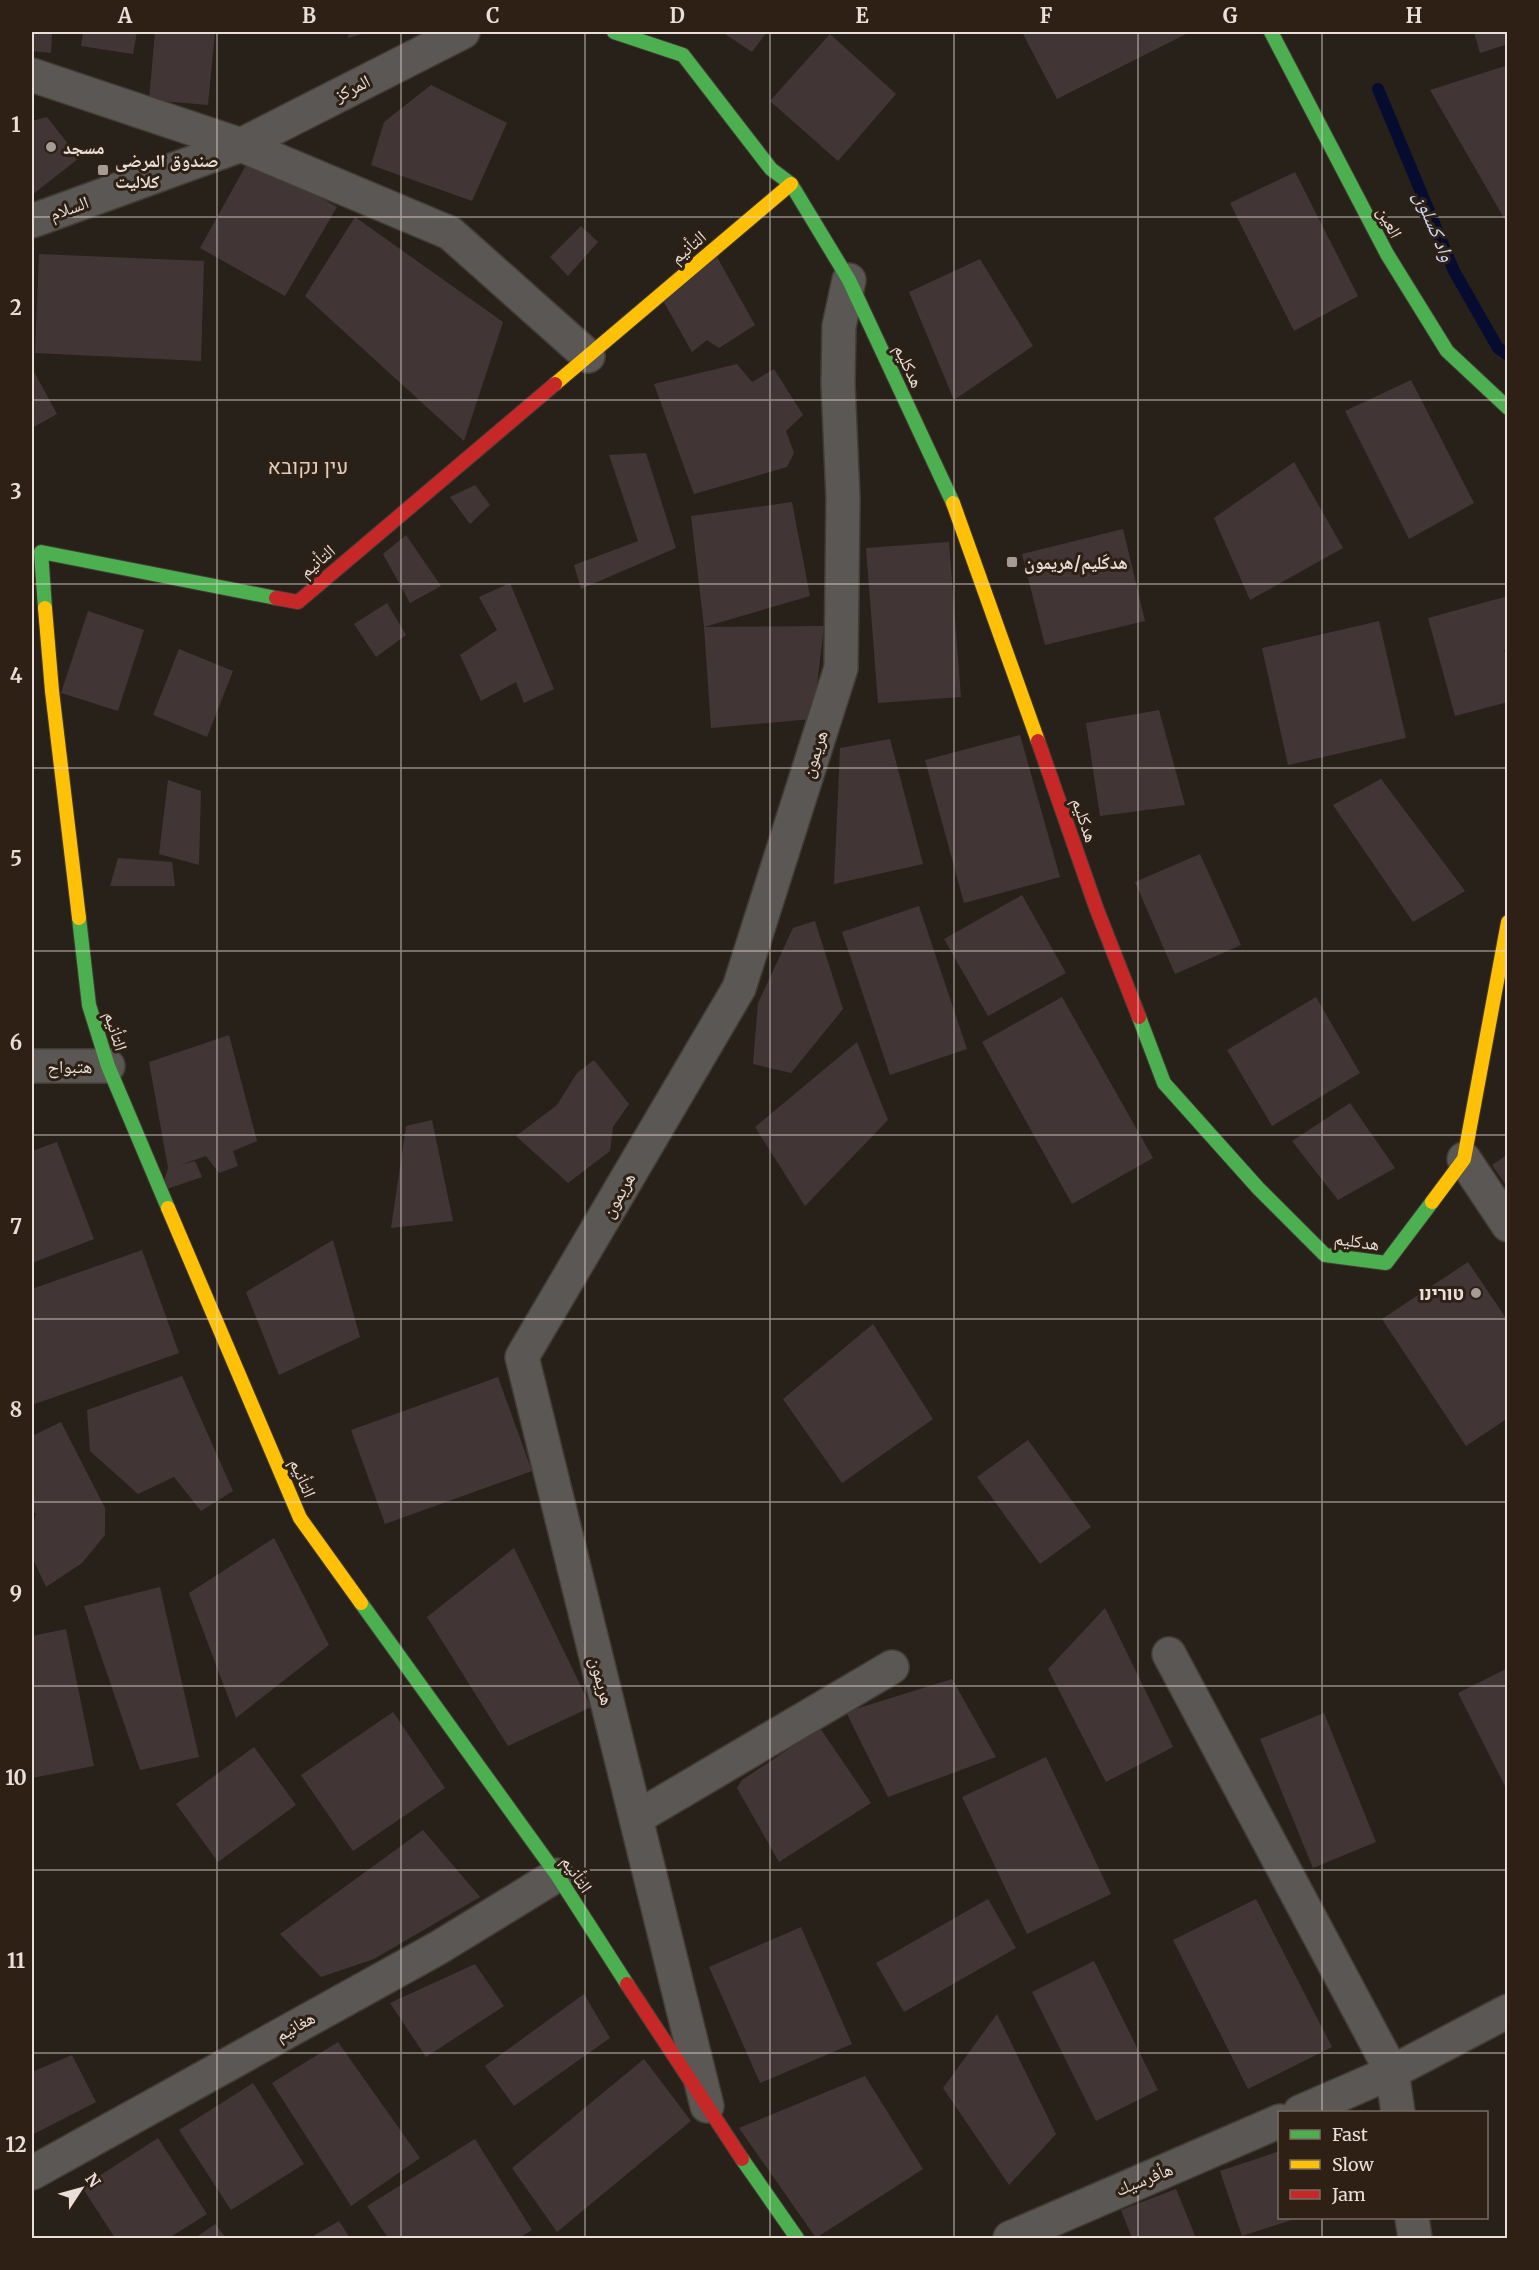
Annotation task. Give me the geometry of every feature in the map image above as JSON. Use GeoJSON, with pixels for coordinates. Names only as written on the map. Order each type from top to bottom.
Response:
{"type":"FeatureCollection","features":[{"type":"Feature","properties":{"kind":"street","name":"المركز"},"geometry":{"type":"LineString","coordinates":[[241,145],[464,32]]}},
{"type":"Feature","properties":{"kind":"street","name":"هدكليم"},"geometry":{"type":"LineString","coordinates":[[614,32],[683,55],[771,169],[791,184],[849,280],[961,520],[1097,910],[1164,1083],[1258,1188],[1325,1256],[1386,1263],[1464,1159],[1508,922]]}},
{"type":"Feature","properties":{"kind":"street","name":"العين"},"geometry":{"type":"LineString","coordinates":[[1271,32],[1387,255],[1447,351],[1508,408]]}},
{"type":"Feature","properties":{"kind":"street"},"geometry":{"type":"LineString","coordinates":[[32,75],[241,145],[450,233],[588,356]]}},
{"type":"Feature","properties":{"kind":"street","name":"السلام"},"geometry":{"type":"LineString","coordinates":[[32,221],[241,145]]}},
{"type":"Feature","properties":{"kind":"street","name":"التأنيم"},"geometry":{"type":"LineString","coordinates":[[791,184],[298,602],[40,552],[52,691],[89,1005],[108,1065],[300,1518],[556,1875],[708,2111],[796,2238]]}},
{"type":"Feature","properties":{"kind":"street","name":"هريمون"},"geometry":{"type":"LineString","coordinates":[[708,2111],[522,1357],[739,988],[841,668],[843,498],[838,384],[839,326],[849,280]]}},
{"type":"Feature","properties":{"kind":"street","name":"هتبواح"},"geometry":{"type":"LineString","coordinates":[[32,1065],[108,1065]]}},
{"type":"Feature","properties":{"kind":"street"},"geometry":{"type":"LineString","coordinates":[[1464,1159],[1508,1225]]}},
{"type":"Feature","properties":{"kind":"street"},"geometry":{"type":"LineString","coordinates":[[1169,1654],[1392,2072],[1398,2111]]}},
{"type":"Feature","properties":{"kind":"street"},"geometry":{"type":"LineString","coordinates":[[636,1818],[892,1667]]}},
{"type":"Feature","properties":{"kind":"street","name":"هغانيم"},"geometry":{"type":"LineString","coordinates":[[32,2173],[438,1948],[556,1875]]}},
{"type":"Feature","properties":{"kind":"street"},"geometry":{"type":"LineString","coordinates":[[1302,2111],[1392,2072],[1508,2011]]}},
{"type":"Feature","properties":{"kind":"street","name":"هأفرسيك"},"geometry":{"type":"LineString","coordinates":[[1010,2238],[1278,2122]]}},
{"type":"Feature","properties":{"kind":"street"},"geometry":{"type":"LineString","coordinates":[[1412,2219],[1415,2238]]}},
{"type":"Feature","properties":{"kind":"building"},"geometry":{"type":"Polygon","coordinates":[[[32,32],[52,32],[51,53],[32,51],[32,32]]]}},
{"type":"Feature","properties":{"kind":"building"},"geometry":{"type":"Polygon","coordinates":[[[83,32],[137,32],[133,54],[81,46],[83,32]]]}},
{"type":"Feature","properties":{"kind":"building"},"geometry":{"type":"Polygon","coordinates":[[[155,32],[215,32],[208,105],[149,100],[155,32]]]}},
{"type":"Feature","properties":{"kind":"building"},"geometry":{"type":"Polygon","coordinates":[[[349,32],[369,32],[348,38],[349,32]]]}},
{"type":"Feature","properties":{"kind":"building"},"geometry":{"type":"Polygon","coordinates":[[[722,32],[767,32],[752,52],[722,32]]]}},
{"type":"Feature","properties":{"kind":"building"},"geometry":{"type":"Polygon","coordinates":[[[1022,32],[1190,32],[1057,99],[1022,32]]]}},
{"type":"Feature","properties":{"kind":"building"},"geometry":{"type":"Polygon","coordinates":[[[1474,32],[1508,32],[1508,44],[1480,53],[1474,32]]]}},
{"type":"Feature","properties":{"kind":"building"},"geometry":{"type":"Polygon","coordinates":[[[830,34],[896,94],[838,161],[770,101],[830,34]]]}},
{"type":"Feature","properties":{"kind":"building"},"geometry":{"type":"Polygon","coordinates":[[[1508,65],[1508,225],[1430,90],[1508,65]]]}},
{"type":"Feature","properties":{"kind":"building"},"geometry":{"type":"Polygon","coordinates":[[[431,85],[507,123],[472,201],[371,165],[384,122],[431,85]]]}},
{"type":"Feature","properties":{"kind":"building","name":"مسجد"},"geometry":{"type":"Polygon","coordinates":[[[47,117],[79,158],[32,195],[32,121],[47,117]]]}},
{"type":"Feature","properties":{"kind":"building"},"geometry":{"type":"Polygon","coordinates":[[[250,158],[337,207],[285,296],[200,248],[250,158]]]}},
{"type":"Feature","properties":{"kind":"building"},"geometry":{"type":"Polygon","coordinates":[[[1295,172],[1358,296],[1294,331],[1230,203],[1295,172]]]}},
{"type":"Feature","properties":{"kind":"building"},"geometry":{"type":"Polygon","coordinates":[[[355,217],[503,322],[464,441],[305,296],[355,217]]]}},
{"type":"Feature","properties":{"kind":"building"},"geometry":{"type":"Polygon","coordinates":[[[581,226],[598,242],[568,276],[550,257],[581,226]]]}},
{"type":"Feature","properties":{"kind":"building"},"geometry":{"type":"Polygon","coordinates":[[[713,250],[755,325],[719,348],[707,340],[692,352],[660,295],[713,250]]]}},
{"type":"Feature","properties":{"kind":"building"},"geometry":{"type":"Polygon","coordinates":[[[39,254],[204,261],[201,361],[35,353],[39,254]]]}},
{"type":"Feature","properties":{"kind":"building"},"geometry":{"type":"Polygon","coordinates":[[[980,259],[1033,346],[954,400],[909,292],[980,259]]]}},
{"type":"Feature","properties":{"kind":"building"},"geometry":{"type":"Polygon","coordinates":[[[737,364],[752,382],[774,369],[803,415],[786,431],[794,453],[787,467],[694,494],[654,384],[737,364]]]}},
{"type":"Feature","properties":{"kind":"building"},"geometry":{"type":"Polygon","coordinates":[[[32,368],[57,414],[32,428],[32,368]]]}},
{"type":"Feature","properties":{"kind":"building"},"geometry":{"type":"Polygon","coordinates":[[[1411,380],[1474,503],[1409,539],[1345,411],[1411,380]]]}},
{"type":"Feature","properties":{"kind":"building"},"geometry":{"type":"Polygon","coordinates":[[[646,453],[676,548],[581,589],[574,565],[638,541],[609,455],[646,453]]]}},
{"type":"Feature","properties":{"kind":"building"},"geometry":{"type":"Polygon","coordinates":[[[1294,462],[1343,548],[1250,600],[1214,518],[1294,462]]]}},
{"type":"Feature","properties":{"kind":"building"},"geometry":{"type":"Polygon","coordinates":[[[475,485],[490,505],[470,524],[450,497],[475,485]]]}},
{"type":"Feature","properties":{"kind":"building"},"geometry":{"type":"Polygon","coordinates":[[[792,502],[810,596],[704,627],[691,516],[792,502]]]}},
{"type":"Feature","properties":{"kind":"building"},"geometry":{"type":"Polygon","coordinates":[[[1123,529],[1145,621],[1045,645],[1022,554],[1123,529]]]}},
{"type":"Feature","properties":{"kind":"building"},"geometry":{"type":"Polygon","coordinates":[[[406,535],[441,586],[410,603],[383,554],[406,535]]]}},
{"type":"Feature","properties":{"kind":"building"},"geometry":{"type":"Polygon","coordinates":[[[949,542],[961,697],[878,703],[866,548],[949,542]]]}},
{"type":"Feature","properties":{"kind":"building"},"geometry":{"type":"Polygon","coordinates":[[[510,583],[554,689],[524,703],[516,682],[481,701],[460,655],[497,630],[479,597],[510,583]]]}},
{"type":"Feature","properties":{"kind":"building"},"geometry":{"type":"Polygon","coordinates":[[[1508,596],[1508,649],[1504,650],[1508,661],[1508,702],[1455,716],[1428,618],[1508,596]]]}},
{"type":"Feature","properties":{"kind":"building"},"geometry":{"type":"Polygon","coordinates":[[[387,603],[406,635],[376,657],[354,624],[387,603]]]}},
{"type":"Feature","properties":{"kind":"building"},"geometry":{"type":"Polygon","coordinates":[[[88,611],[144,630],[118,711],[61,693],[88,611]]]}},
{"type":"Feature","properties":{"kind":"building"},"geometry":{"type":"Polygon","coordinates":[[[1379,621],[1406,738],[1288,765],[1262,648],[1379,621]]]}},
{"type":"Feature","properties":{"kind":"building"},"geometry":{"type":"Polygon","coordinates":[[[824,626],[813,719],[711,728],[704,627],[824,626]]]}},
{"type":"Feature","properties":{"kind":"building"},"geometry":{"type":"Polygon","coordinates":[[[179,649],[233,671],[207,737],[153,715],[179,649]]]}},
{"type":"Feature","properties":{"kind":"building"},"geometry":{"type":"Polygon","coordinates":[[[1159,710],[1185,805],[1100,816],[1086,723],[1159,710]]]}},
{"type":"Feature","properties":{"kind":"building"},"geometry":{"type":"Polygon","coordinates":[[[1020,735],[1060,877],[964,903],[925,760],[1020,735]]]}},
{"type":"Feature","properties":{"kind":"building"},"geometry":{"type":"Polygon","coordinates":[[[890,739],[923,864],[834,884],[840,748],[890,739]]]}},
{"type":"Feature","properties":{"kind":"building"},"geometry":{"type":"Polygon","coordinates":[[[1381,779],[1465,891],[1413,922],[1333,805],[1381,779]]]}},
{"type":"Feature","properties":{"kind":"building"},"geometry":{"type":"Polygon","coordinates":[[[168,780],[201,791],[199,865],[159,854],[168,780]]]}},
{"type":"Feature","properties":{"kind":"building"},"geometry":{"type":"Polygon","coordinates":[[[1200,854],[1241,945],[1175,974],[1135,882],[1200,854]]]}},
{"type":"Feature","properties":{"kind":"building"},"geometry":{"type":"Polygon","coordinates":[[[118,858],[172,862],[175,886],[110,886],[118,858]]]}},
{"type":"Feature","properties":{"kind":"building"},"geometry":{"type":"Polygon","coordinates":[[[1022,895],[1066,973],[988,1016],[944,939],[1022,895]]]}},
{"type":"Feature","properties":{"kind":"building"},"geometry":{"type":"Polygon","coordinates":[[[919,906],[967,1049],[890,1075],[842,932],[919,906]]]}},
{"type":"Feature","properties":{"kind":"building"},"geometry":{"type":"Polygon","coordinates":[[[815,921],[843,1009],[791,1073],[753,1064],[758,1003],[793,928],[815,921]]]}},
{"type":"Feature","properties":{"kind":"building"},"geometry":{"type":"Polygon","coordinates":[[[1062,997],[1153,1158],[1072,1204],[982,1042],[1062,997]]]}},
{"type":"Feature","properties":{"kind":"building"},"geometry":{"type":"Polygon","coordinates":[[[1316,997],[1360,1073],[1272,1126],[1227,1050],[1316,997]]]}},
{"type":"Feature","properties":{"kind":"building"},"geometry":{"type":"Polygon","coordinates":[[[229,1035],[257,1141],[233,1151],[238,1166],[219,1173],[206,1156],[180,1165],[195,1161],[202,1177],[161,1191],[168,1168],[149,1062],[229,1035]]]}},
{"type":"Feature","properties":{"kind":"building"},"geometry":{"type":"Polygon","coordinates":[[[857,1042],[888,1120],[805,1206],[755,1127],[857,1042]]]}},
{"type":"Feature","properties":{"kind":"building"},"geometry":{"type":"Polygon","coordinates":[[[594,1060],[629,1104],[613,1127],[610,1151],[568,1183],[516,1136],[557,1105],[577,1073],[594,1060]]]}},
{"type":"Feature","properties":{"kind":"building"},"geometry":{"type":"Polygon","coordinates":[[[1350,1103],[1395,1168],[1338,1200],[1292,1141],[1350,1103]]]}},
{"type":"Feature","properties":{"kind":"building"},"geometry":{"type":"Polygon","coordinates":[[[432,1120],[453,1221],[391,1228],[406,1126],[432,1120]]]}},
{"type":"Feature","properties":{"kind":"building"},"geometry":{"type":"Polygon","coordinates":[[[57,1142],[94,1239],[32,1263],[32,1151],[57,1142]]]}},
{"type":"Feature","properties":{"kind":"building"},"geometry":{"type":"Polygon","coordinates":[[[1508,1154],[1508,1188],[1492,1165],[1508,1154]]]}},
{"type":"Feature","properties":{"kind":"building"},"geometry":{"type":"Polygon","coordinates":[[[333,1240],[360,1337],[279,1375],[246,1292],[333,1240]]]}},
{"type":"Feature","properties":{"kind":"building"},"geometry":{"type":"Polygon","coordinates":[[[142,1250],[179,1353],[32,1405],[32,1289],[142,1250]]]}},
{"type":"Feature","properties":{"kind":"building"},"geometry":{"type":"Polygon","coordinates":[[[1468,1262],[1508,1321],[1508,1418],[1466,1446],[1382,1319],[1468,1262]]]}},
{"type":"Feature","properties":{"kind":"building"},"geometry":{"type":"Polygon","coordinates":[[[873,1324],[933,1419],[842,1483],[783,1399],[873,1324]]]}},
{"type":"Feature","properties":{"kind":"building"},"geometry":{"type":"Polygon","coordinates":[[[182,1376],[233,1491],[201,1511],[174,1477],[138,1494],[90,1451],[87,1410],[182,1376]]]}},
{"type":"Feature","properties":{"kind":"building"},"geometry":{"type":"Polygon","coordinates":[[[498,1377],[532,1471],[385,1524],[351,1430],[498,1377]]]}},
{"type":"Feature","properties":{"kind":"building"},"geometry":{"type":"Polygon","coordinates":[[[61,1422],[105,1508],[105,1535],[82,1563],[46,1587],[32,1557],[32,1526],[36,1514],[32,1510],[32,1436],[61,1422]]]}},
{"type":"Feature","properties":{"kind":"building"},"geometry":{"type":"Polygon","coordinates":[[[1028,1440],[1091,1527],[1040,1564],[977,1477],[1028,1440]]]}},
{"type":"Feature","properties":{"kind":"building"},"geometry":{"type":"Polygon","coordinates":[[[274,1538],[329,1645],[236,1718],[189,1593],[274,1538]]]}},
{"type":"Feature","properties":{"kind":"building"},"geometry":{"type":"Polygon","coordinates":[[[514,1548],[591,1707],[508,1746],[427,1617],[514,1548]]]}},
{"type":"Feature","properties":{"kind":"building"},"geometry":{"type":"Polygon","coordinates":[[[160,1587],[199,1757],[140,1770],[84,1606],[160,1587]]]}},
{"type":"Feature","properties":{"kind":"building"},"geometry":{"type":"Polygon","coordinates":[[[1105,1608],[1173,1747],[1106,1782],[1048,1669],[1105,1608]]]}},
{"type":"Feature","properties":{"kind":"building"},"geometry":{"type":"Polygon","coordinates":[[[66,1629],[94,1766],[32,1778],[32,1636],[66,1629]]]}},
{"type":"Feature","properties":{"kind":"building"},"geometry":{"type":"Polygon","coordinates":[[[1508,1668],[1508,1792],[1458,1693],[1508,1668]]]}},
{"type":"Feature","properties":{"kind":"building"},"geometry":{"type":"Polygon","coordinates":[[[952,1679],[996,1757],[888,1797],[846,1712],[952,1679]]]}},
{"type":"Feature","properties":{"kind":"building"},"geometry":{"type":"Polygon","coordinates":[[[393,1712],[445,1788],[353,1851],[301,1775],[393,1712]]]}},
{"type":"Feature","properties":{"kind":"building"},"geometry":{"type":"Polygon","coordinates":[[[1324,1713],[1376,1842],[1313,1868],[1260,1739],[1324,1713]]]}},
{"type":"Feature","properties":{"kind":"building"},"geometry":{"type":"Polygon","coordinates":[[[820,1728],[871,1803],[779,1862],[737,1788],[742,1780],[820,1728]]]}},
{"type":"Feature","properties":{"kind":"building"},"geometry":{"type":"Polygon","coordinates":[[[254,1747],[296,1805],[218,1862],[176,1804],[254,1747]]]}},
{"type":"Feature","properties":{"kind":"building"},"geometry":{"type":"Polygon","coordinates":[[[1046,1757],[1111,1894],[1027,1934],[962,1797],[1046,1757]]]}},
{"type":"Feature","properties":{"kind":"building"},"geometry":{"type":"Polygon","coordinates":[[[423,1830],[480,1897],[374,1959],[321,1977],[280,1934],[423,1830]]]}},
{"type":"Feature","properties":{"kind":"building"},"geometry":{"type":"Polygon","coordinates":[[[988,1899],[1016,1948],[904,2012],[876,1963],[988,1899]]]}},
{"type":"Feature","properties":{"kind":"building"},"geometry":{"type":"Polygon","coordinates":[[[1256,1899],[1332,2047],[1248,2089],[1173,1940],[1256,1899]]]}},
{"type":"Feature","properties":{"kind":"building"},"geometry":{"type":"Polygon","coordinates":[[[801,1927],[852,2044],[760,2083],[709,1967],[801,1927]]]}},
{"type":"Feature","properties":{"kind":"building"},"geometry":{"type":"Polygon","coordinates":[[[1094,1961],[1158,2090],[1096,2121],[1032,1992],[1094,1961]]]}},
{"type":"Feature","properties":{"kind":"building"},"geometry":{"type":"Polygon","coordinates":[[[475,1964],[504,2006],[426,2057],[390,2003],[475,1964]]]}},
{"type":"Feature","properties":{"kind":"building"},"geometry":{"type":"Polygon","coordinates":[[[584,1994],[610,2038],[514,2106],[485,2066],[584,1994]]]}},
{"type":"Feature","properties":{"kind":"building"},"geometry":{"type":"Polygon","coordinates":[[[997,2014],[1056,2134],[1009,2185],[943,2088],[997,2014]]]}},
{"type":"Feature","properties":{"kind":"building"},"geometry":{"type":"Polygon","coordinates":[[[338,2042],[420,2158],[351,2206],[272,2083],[338,2042]]]}},
{"type":"Feature","properties":{"kind":"building"},"geometry":{"type":"Polygon","coordinates":[[[72,2055],[96,2102],[32,2135],[32,2072],[72,2055]]]}},
{"type":"Feature","properties":{"kind":"building"},"geometry":{"type":"Polygon","coordinates":[[[644,2059],[691,2121],[557,2232],[512,2168],[644,2059]]]}},
{"type":"Feature","properties":{"kind":"building"},"geometry":{"type":"Polygon","coordinates":[[[865,2076],[923,2169],[816,2238],[739,2128],[865,2076]]]}},
{"type":"Feature","properties":{"kind":"building"},"geometry":{"type":"Polygon","coordinates":[[[253,2083],[304,2164],[231,2210],[179,2130],[253,2083]]]}},
{"type":"Feature","properties":{"kind":"building"},"geometry":{"type":"Polygon","coordinates":[[[158,2138],[207,2214],[169,2238],[115,2238],[82,2187],[158,2138]]]}},
{"type":"Feature","properties":{"kind":"building"},"geometry":{"type":"Polygon","coordinates":[[[475,2139],[532,2230],[519,2238],[388,2238],[367,2206],[475,2139]]]}},
{"type":"Feature","properties":{"kind":"building"},"geometry":{"type":"Polygon","coordinates":[[[1278,2152],[1278,2219],[1295,2219],[1242,2236],[1220,2171],[1278,2152]]]}},
{"type":"Feature","properties":{"kind":"building"},"geometry":{"type":"Polygon","coordinates":[[[1176,2189],[1196,2238],[1132,2238],[1121,2210],[1176,2189]]]}},
{"type":"Feature","properties":{"kind":"building"},"geometry":{"type":"Polygon","coordinates":[[[339,2221],[350,2238],[310,2238],[339,2221]]]}},
{"type":"Feature","properties":{"kind":"building"},"geometry":{"type":"Polygon","coordinates":[[[215,2224],[226,2238],[195,2238],[215,2224]]]}},
{"type":"Feature","properties":{"kind":"waterway","name":"واد كسلون"},"geometry":{"type":"LineString","coordinates":[[1378,89],[1454,271],[1498,348],[1508,355]]}},
{"type":"Feature","properties":{"kind":"traffic: fast"},"geometry":{"type":"LineString","coordinates":[[614,32],[683,55],[771,169],[791,184],[849,280],[953,503]]}},
{"type":"Feature","properties":{"kind":"traffic: fast"},"geometry":{"type":"LineString","coordinates":[[1271,32],[1387,254],[1447,351],[1508,408]]}},
{"type":"Feature","properties":{"kind":"traffic: fast"},"geometry":{"type":"LineString","coordinates":[[45,608],[41,552],[276,598]]}},
{"type":"Feature","properties":{"kind":"traffic: fast"},"geometry":{"type":"LineString","coordinates":[[79,918],[89,1005],[108,1066],[168,1208]]}},
{"type":"Feature","properties":{"kind":"traffic: fast"},"geometry":{"type":"LineString","coordinates":[[1139,1017],[1164,1083],[1258,1188],[1325,1255],[1386,1263],[1432,1202]]}},
{"type":"Feature","properties":{"kind":"traffic: fast"},"geometry":{"type":"LineString","coordinates":[[361,1603],[557,1875],[627,1984]]}},
{"type":"Feature","properties":{"kind":"traffic: fast"},"geometry":{"type":"LineString","coordinates":[[742,2159],[797,2238]]}},
{"type":"Feature","properties":{"kind":"traffic: slow"},"geometry":{"type":"LineString","coordinates":[[555,384],[791,184]]}},
{"type":"Feature","properties":{"kind":"traffic: slow"},"geometry":{"type":"LineString","coordinates":[[953,503],[1038,741]]}},
{"type":"Feature","properties":{"kind":"traffic: slow"},"geometry":{"type":"LineString","coordinates":[[45,608],[52,691],[79,918]]}},
{"type":"Feature","properties":{"kind":"traffic: slow"},"geometry":{"type":"LineString","coordinates":[[1432,1202],[1464,1159],[1508,922]]}},
{"type":"Feature","properties":{"kind":"traffic: slow"},"geometry":{"type":"LineString","coordinates":[[168,1208],[300,1518],[361,1603]]}},
{"type":"Feature","properties":{"kind":"traffic: jam"},"geometry":{"type":"LineString","coordinates":[[276,598],[298,602],[555,384]]}},
{"type":"Feature","properties":{"kind":"traffic: jam"},"geometry":{"type":"LineString","coordinates":[[1038,741],[1097,910],[1139,1017]]}},
{"type":"Feature","properties":{"kind":"traffic: jam"},"geometry":{"type":"LineString","coordinates":[[627,1984],[742,2159]]}},
{"type":"Feature","properties":{"kind":"place","name":"مسجد"},"geometry":{"type":"Point","coordinates":[51,147]}},
{"type":"Feature","properties":{"kind":"place","name":"صندوق المرضى كلاليت"},"geometry":{"type":"Point","coordinates":[103,170]}},
{"type":"Feature","properties":{"kind":"place","name":"هدكَليم/هريمون"},"geometry":{"type":"Point","coordinates":[1012,562]}},
{"type":"Feature","properties":{"kind":"place","name":"טורינו"},"geometry":{"type":"Point","coordinates":[1476,1293]}},
{"type":"Feature","properties":{"kind":"district","name":"עין נקובא"},"geometry":{"type":"Point","coordinates":[308,466]}}]}
